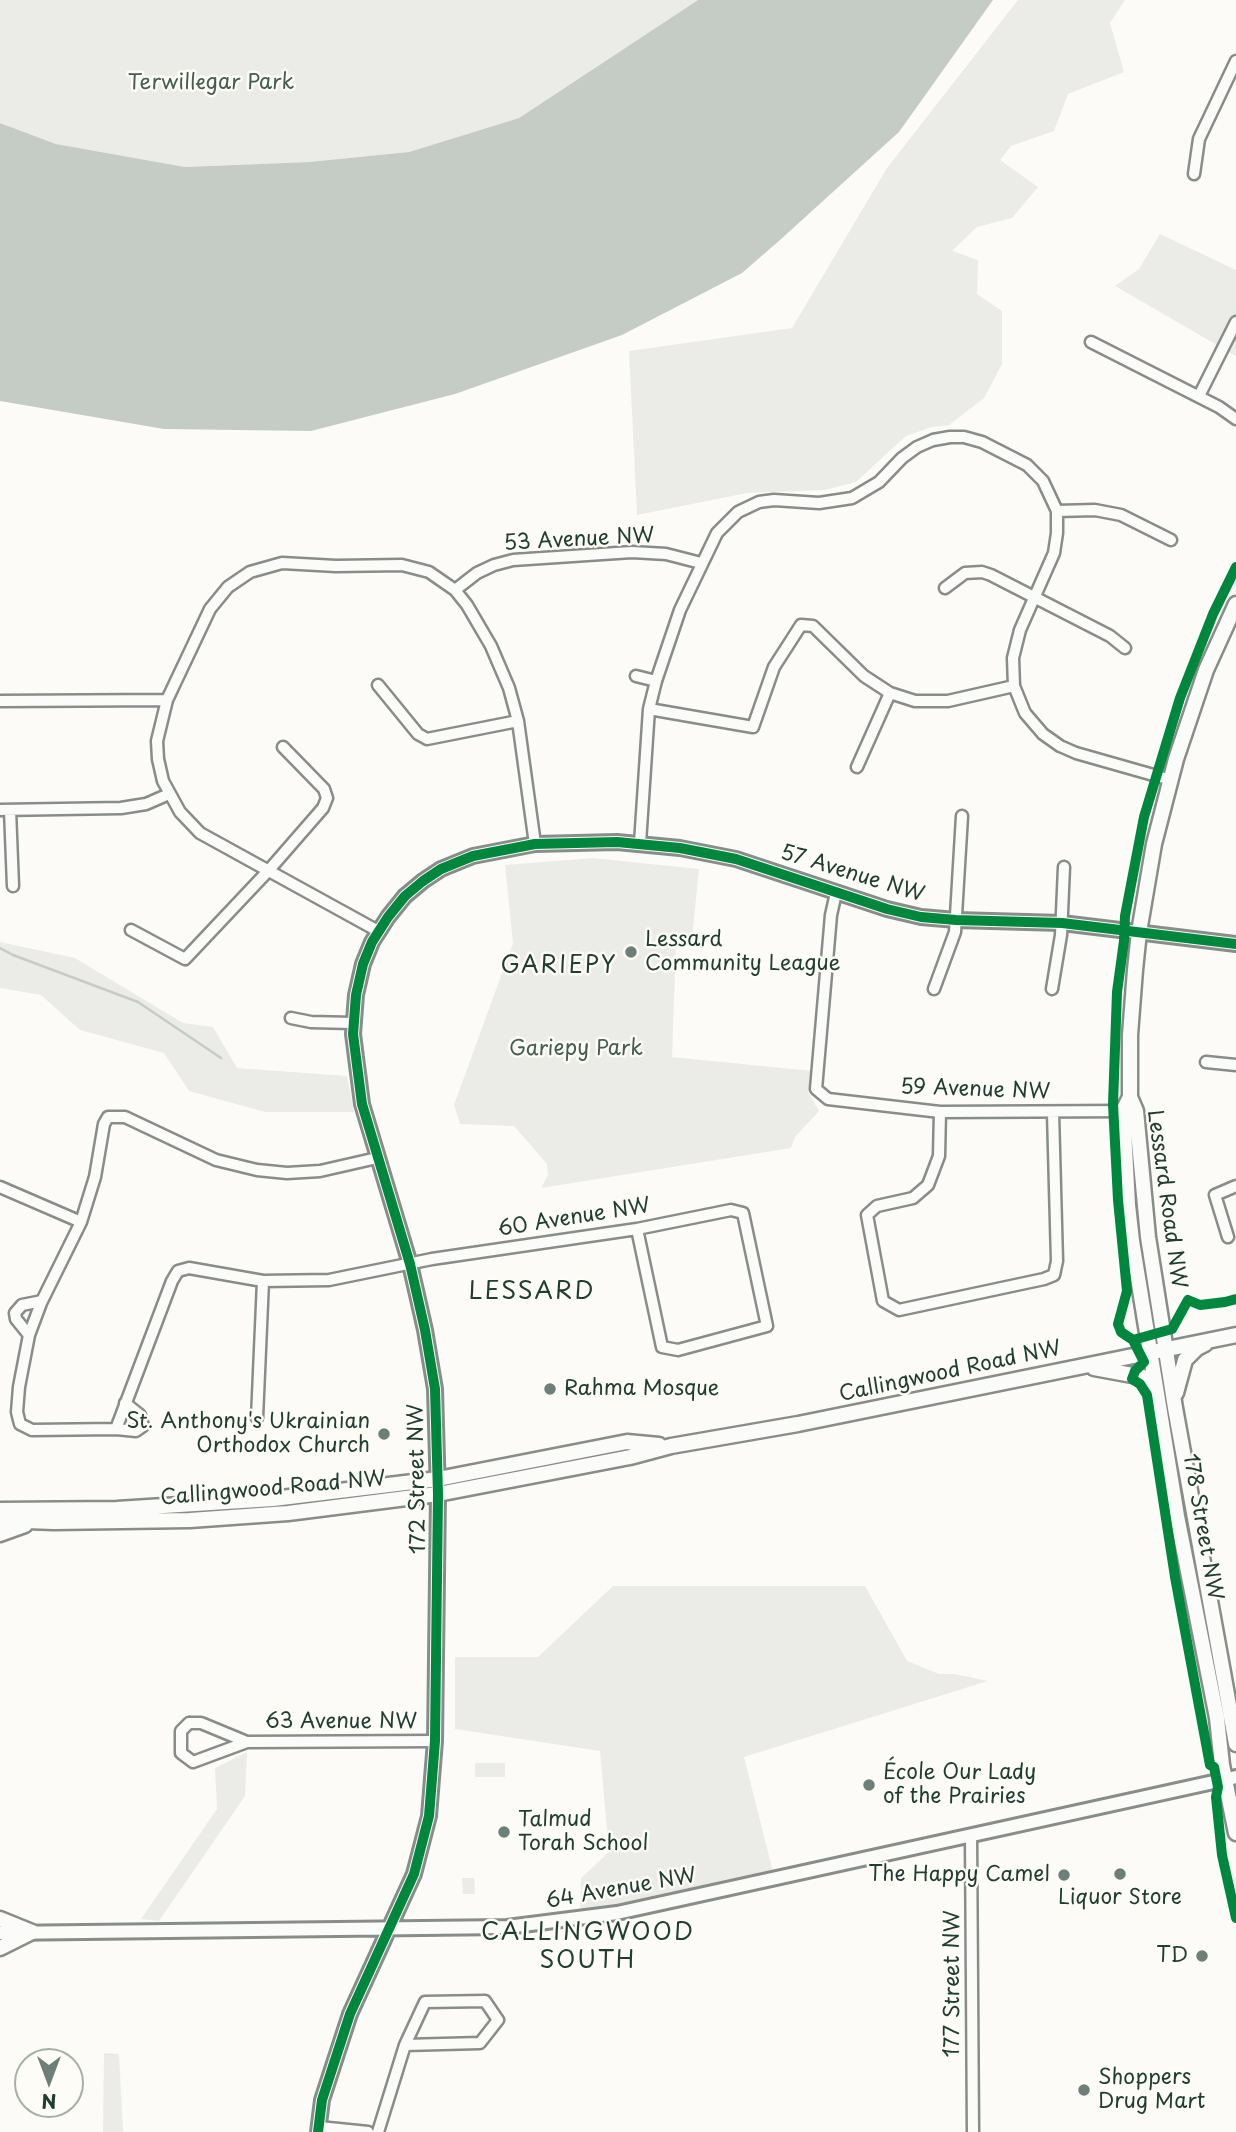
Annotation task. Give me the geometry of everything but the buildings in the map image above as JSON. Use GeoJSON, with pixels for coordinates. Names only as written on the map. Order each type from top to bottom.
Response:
{"type":"FeatureCollection","features":[{"type":"Feature","properties":{"kind":"main road","name":"Lessard Road NW"},"geometry":{"type":"LineString","coordinates":[[1151,1352],[1128,1205],[1131,1021],[1139,932],[1154,844],[1171,780],[1206,670],[1236,604]]}},
{"type":"Feature","properties":{"kind":"main road","name":"Lessard Road NW"},"geometry":{"type":"LineString","coordinates":[[1130,1106],[1166,1349]]}},
{"type":"Feature","properties":{"kind":"main road","name":"Callingwood Road NW"},"geometry":{"type":"LineString","coordinates":[[0,1520],[190,1520],[288,1513],[438,1494],[1230,1336]]}},
{"type":"Feature","properties":{"kind":"main road"},"geometry":{"type":"LineString","coordinates":[[1168,1406],[1185,1360],[1197,1348],[1230,1336]]}},
{"type":"Feature","properties":{"kind":"main road","name":"178 Street NW"},"geometry":{"type":"LineString","coordinates":[[1166,1349],[1177,1516],[1231,1778],[1236,1833]]}},
{"type":"Feature","properties":{"kind":"main road","name":"178 Street NW"},"geometry":{"type":"LineString","coordinates":[[1151,1352],[1168,1406],[1236,1744]]}},
{"type":"Feature","properties":{"kind":"main road"},"geometry":{"type":"LineString","coordinates":[[1082,1366],[1143,1377],[1168,1406]]}},
{"type":"Feature","properties":{"kind":"main road","name":"Callingwood Road NW"},"geometry":{"type":"LineString","coordinates":[[0,1510],[117,1509],[273,1499],[438,1479],[627,1442],[671,1446]]}},
{"type":"Feature","properties":{"kind":"main road"},"geometry":{"type":"LineString","coordinates":[[0,1534],[25,1525],[54,1522]]}},
{"type":"Feature","properties":{"kind":"main road"},"geometry":{"type":"LineString","coordinates":[[0,1919],[32,1932]]}},
{"type":"Feature","properties":{"kind":"main road"},"geometry":{"type":"LineString","coordinates":[[0,1948],[32,1932]]}},
{"type":"Feature","properties":{"kind":"street"},"geometry":{"type":"LineString","coordinates":[[1194,174],[1199,139],[1236,61]]}},
{"type":"Feature","properties":{"kind":"street"},"geometry":{"type":"LineString","coordinates":[[1199,396],[1236,322]]}},
{"type":"Feature","properties":{"kind":"street"},"geometry":{"type":"LineString","coordinates":[[1091,342],[1199,396],[1236,419]]}},
{"type":"Feature","properties":{"kind":"street"},"geometry":{"type":"LineString","coordinates":[[640,843],[649,709],[656,681],[680,611],[701,562],[723,525],[748,506],[774,500],[819,503],[852,498],[879,482],[910,452],[942,438],[974,439],[1018,460],[1038,475],[1057,510],[1054,553],[1015,647],[1012,671],[1020,703],[1032,723],[1060,746],[1076,753],[1171,780]]}},
{"type":"Feature","properties":{"kind":"street"},"geometry":{"type":"LineString","coordinates":[[1057,510],[1095,510],[1121,515],[1171,540]]}},
{"type":"Feature","properties":{"kind":"street","name":"53 Avenue NW"},"geometry":{"type":"LineString","coordinates":[[455,590],[477,573],[513,560],[632,552],[666,554],[701,562]]}},
{"type":"Feature","properties":{"kind":"street"},"geometry":{"type":"LineString","coordinates":[[378,931],[201,832],[185,818],[169,794],[160,769],[157,748],[161,718],[210,610],[228,587],[258,569],[293,562],[336,566],[394,564],[412,566],[437,576],[455,590],[467,605],[501,667],[518,721],[535,844]]}},
{"type":"Feature","properties":{"kind":"street"},"geometry":{"type":"LineString","coordinates":[[945,587],[960,575],[982,572],[1110,636],[1125,648]]}},
{"type":"Feature","properties":{"kind":"street"},"geometry":{"type":"LineString","coordinates":[[649,709],[753,727],[774,667],[801,625],[813,626],[864,676],[890,693],[915,701],[948,701],[1014,686]]}},
{"type":"Feature","properties":{"kind":"street"},"geometry":{"type":"LineString","coordinates":[[636,676],[656,681]]}},
{"type":"Feature","properties":{"kind":"street"},"geometry":{"type":"LineString","coordinates":[[378,685],[418,734],[427,739],[518,721]]}},
{"type":"Feature","properties":{"kind":"street"},"geometry":{"type":"LineString","coordinates":[[857,767],[890,693]]}},
{"type":"Feature","properties":{"kind":"street"},"geometry":{"type":"LineString","coordinates":[[0,701],[167,700]]}},
{"type":"Feature","properties":{"kind":"street"},"geometry":{"type":"LineString","coordinates":[[131,930],[185,959],[269,870],[323,807],[327,798],[324,789],[283,747]]}},
{"type":"Feature","properties":{"kind":"street"},"geometry":{"type":"LineString","coordinates":[[13,886],[5,810],[121,808],[146,804],[169,794]]}},
{"type":"Feature","properties":{"kind":"street","name":"57 Avenue NW"},"geometry":{"type":"LineString","coordinates":[[934,989],[953,940],[962,816]]}},
{"type":"Feature","properties":{"kind":"street","name":"57 Avenue NW"},"geometry":{"type":"LineString","coordinates":[[461,860],[498,849],[535,844],[588,841],[640,843],[736,859],[903,913],[956,920],[1062,923],[1236,944]]}},
{"type":"Feature","properties":{"kind":"street","name":"172 Street NW"},"geometry":{"type":"LineString","coordinates":[[318,2130],[322,2100],[350,2014],[415,1874],[429,1816],[435,1741],[438,1479],[435,1389],[411,1264],[377,1158],[359,1089],[352,1023],[363,964],[378,931],[405,896],[424,881],[461,860]]}},
{"type":"Feature","properties":{"kind":"street"},"geometry":{"type":"LineString","coordinates":[[1052,989],[1062,923],[1063,867]]}},
{"type":"Feature","properties":{"kind":"street","name":"59 Avenue NW"},"geometry":{"type":"LineString","coordinates":[[836,893],[831,915],[816,1089],[828,1099],[940,1112],[1053,1113],[1130,1106]]}},
{"type":"Feature","properties":{"kind":"street"},"geometry":{"type":"LineString","coordinates":[[291,1018],[311,1022],[352,1023]]}},
{"type":"Feature","properties":{"kind":"street"},"geometry":{"type":"LineString","coordinates":[[1206,1062],[1236,1065]]}},
{"type":"Feature","properties":{"kind":"street"},"geometry":{"type":"LineString","coordinates":[[940,1112],[939,1156],[928,1185],[913,1198],[877,1206],[867,1215],[883,1301],[899,1310],[1055,1275],[1058,1261],[1053,1113]]}},
{"type":"Feature","properties":{"kind":"street"},"geometry":{"type":"LineString","coordinates":[[116,1429],[125,1403],[140,1415],[143,1426],[136,1431],[32,1430],[20,1424],[17,1412],[29,1335],[42,1301],[81,1222],[94,1177],[104,1124],[108,1117],[125,1116],[216,1160],[257,1170],[286,1173],[320,1171],[377,1158]]}},
{"type":"Feature","properties":{"kind":"street"},"geometry":{"type":"LineString","coordinates":[[1228,1237],[1215,1195],[1236,1186]]}},
{"type":"Feature","properties":{"kind":"street"},"geometry":{"type":"LineString","coordinates":[[0,1187],[81,1222]]}},
{"type":"Feature","properties":{"kind":"street","name":"60 Avenue NW"},"geometry":{"type":"LineString","coordinates":[[125,1403],[172,1281],[178,1271],[189,1268],[263,1281],[329,1280],[444,1257],[637,1229],[731,1210],[743,1213],[768,1326],[678,1350],[662,1347],[637,1229]]}},
{"type":"Feature","properties":{"kind":"street"},"geometry":{"type":"LineString","coordinates":[[257,1418],[263,1281]]}},
{"type":"Feature","properties":{"kind":"street"},"geometry":{"type":"LineString","coordinates":[[29,1335],[16,1319],[17,1309],[22,1305],[42,1301]]}},
{"type":"Feature","properties":{"kind":"street","name":"63 Avenue NW"},"geometry":{"type":"LineString","coordinates":[[247,1742],[201,1723],[189,1723],[181,1731],[181,1753],[193,1762],[247,1742],[435,1741]]}},
{"type":"Feature","properties":{"kind":"street","name":"64 Avenue NW"},"geometry":{"type":"LineString","coordinates":[[0,1933],[507,1927],[617,1913],[1231,1778]]}},
{"type":"Feature","properties":{"kind":"street","name":"177 Street NW"},"geometry":{"type":"LineString","coordinates":[[971,1836],[973,2132]]}},
{"type":"Feature","properties":{"kind":"street"},"geometry":{"type":"LineString","coordinates":[[378,2132],[405,2045],[425,2002],[485,2001],[498,2020],[480,2043],[405,2045]]}},
{"type":"Feature","properties":{"kind":"street"},"geometry":{"type":"LineString","coordinates":[[318,2130],[368,2132]]}},
{"type":"Feature","properties":{"kind":"green space","name":"Terwillegar Park"},"geometry":{"type":"Polygon","coordinates":[[[0,0],[698,0],[519,118],[409,152],[309,162],[185,167],[56,144],[0,123],[0,0]]]}},
{"type":"Feature","properties":{"kind":"green space"},"geometry":{"type":"Polygon","coordinates":[[[1018,0],[1125,0],[1110,23],[1124,72],[1068,94],[1054,131],[1011,146],[1000,160],[1038,187],[1012,218],[977,227],[952,251],[978,260],[977,294],[1002,311],[1002,364],[984,398],[949,425],[932,427],[906,436],[856,482],[825,490],[747,493],[637,515],[629,351],[792,328],[887,168],[1018,0]]]}},
{"type":"Feature","properties":{"kind":"green space"},"geometry":{"type":"Polygon","coordinates":[[[1160,234],[1236,270],[1236,356],[1115,286],[1139,269],[1160,234]]]}},
{"type":"Feature","properties":{"kind":"green space","name":"Gariepy Park"},"geometry":{"type":"Polygon","coordinates":[[[593,858],[699,869],[692,939],[676,940],[672,1057],[813,1071],[808,1092],[819,1111],[795,1137],[791,1148],[541,1188],[548,1175],[547,1164],[514,1126],[460,1124],[454,1105],[513,943],[505,865],[593,858]]]}},
{"type":"Feature","properties":{"kind":"green space"},"geometry":{"type":"Polygon","coordinates":[[[0,942],[75,958],[183,1023],[213,1027],[237,1068],[347,1076],[354,1112],[265,1112],[189,1091],[164,1053],[80,1030],[41,995],[0,988],[0,942]]]}},
{"type":"Feature","properties":{"kind":"green space"},"geometry":{"type":"Polygon","coordinates":[[[613,1586],[865,1586],[907,1661],[939,1674],[955,1674],[988,1681],[744,1757],[773,1872],[580,1914],[581,1878],[609,1852],[600,1751],[455,1729],[455,1657],[538,1657],[613,1586]]]}},
{"type":"Feature","properties":{"kind":"green space"},"geometry":{"type":"Polygon","coordinates":[[[247,1752],[245,1796],[159,1921],[141,1919],[217,1809],[215,1768],[247,1752]]]}},
{"type":"Feature","properties":{"kind":"green space"},"geometry":{"type":"Polygon","coordinates":[[[475,1763],[505,1763],[505,1777],[475,1777],[475,1763]]]}},
{"type":"Feature","properties":{"kind":"green space"},"geometry":{"type":"Polygon","coordinates":[[[462,1878],[474,1878],[475,1894],[463,1894],[462,1878]]]}},
{"type":"Feature","properties":{"kind":"green space"},"geometry":{"type":"Polygon","coordinates":[[[104,2053],[119,2054],[123,2132],[103,2132],[104,2053]]]}},
{"type":"Feature","properties":{"kind":"shaded area"},"geometry":{"type":"Polygon","coordinates":[[[698,0],[993,0],[899,132],[780,240],[742,273],[622,335],[455,394],[311,431],[164,429],[0,401],[0,123],[56,144],[185,167],[309,162],[409,152],[519,118],[698,0]]]}},
{"type":"Feature","properties":{"kind":"waterway"},"geometry":{"type":"LineString","coordinates":[[0,948],[138,1002],[221,1058]]}},
{"type":"Feature","properties":{"kind":"cycle path"},"geometry":{"type":"LineString","coordinates":[[1236,567],[1213,614],[1180,698],[1144,817],[1125,916],[1117,992],[1113,1104],[1118,1200],[1127,1291],[1118,1324],[1121,1332],[1133,1340],[1144,1362],[1135,1371],[1132,1379],[1140,1384],[1147,1395],[1175,1577],[1210,1765],[1214,1767],[1218,1787],[1216,1797],[1222,1855],[1236,1918]]}},
{"type":"Feature","properties":{"kind":"cycle path"},"geometry":{"type":"LineString","coordinates":[[318,2132],[322,2100],[350,2014],[414,1874],[429,1816],[435,1741],[438,1494],[435,1389],[410,1264],[362,1104],[353,1034],[356,995],[363,964],[372,942],[388,917],[405,896],[423,881],[441,869],[473,856],[535,844],[617,842],[680,848],[736,859],[887,909],[921,917],[1062,923],[1236,944]]}},
{"type":"Feature","properties":{"kind":"cycle path"},"geometry":{"type":"LineString","coordinates":[[1133,1340],[1172,1329],[1188,1300],[1200,1305],[1236,1299]]}},
{"type":"Feature","properties":{"kind":"place","name":"Lessard Community League"},"geometry":{"type":"Point","coordinates":[631,952]}},
{"type":"Feature","properties":{"kind":"place","name":"Rahma Mosque"},"geometry":{"type":"Point","coordinates":[550,1389]}},
{"type":"Feature","properties":{"kind":"place","name":"St. Anthony's Ukrainian Orthodox Church"},"geometry":{"type":"Point","coordinates":[384,1434]}},
{"type":"Feature","properties":{"kind":"place","name":"École Our Lady of the Prairies"},"geometry":{"type":"Point","coordinates":[869,1785]}},
{"type":"Feature","properties":{"kind":"place","name":"Talmud Torah School"},"geometry":{"type":"Point","coordinates":[504,1832]}},
{"type":"Feature","properties":{"kind":"place","name":"Liquor Store"},"geometry":{"type":"Point","coordinates":[1120,1874]}},
{"type":"Feature","properties":{"kind":"place","name":"The Happy Camel"},"geometry":{"type":"Point","coordinates":[1064,1875]}},
{"type":"Feature","properties":{"kind":"place","name":"TD"},"geometry":{"type":"Point","coordinates":[1202,1956]}},
{"type":"Feature","properties":{"kind":"place","name":"Shoppers Drug Mart"},"geometry":{"type":"Point","coordinates":[1084,2090]}},
{"type":"Feature","properties":{"kind":"district","name":"GARIEPY"},"geometry":{"type":"Point","coordinates":[559,967]}},
{"type":"Feature","properties":{"kind":"district","name":"LESSARD"},"geometry":{"type":"Point","coordinates":[532,1292]}},
{"type":"Feature","properties":{"kind":"district","name":"CALLINGWOOD SOUTH"},"geometry":{"type":"Point","coordinates":[588,1947]}}]}
